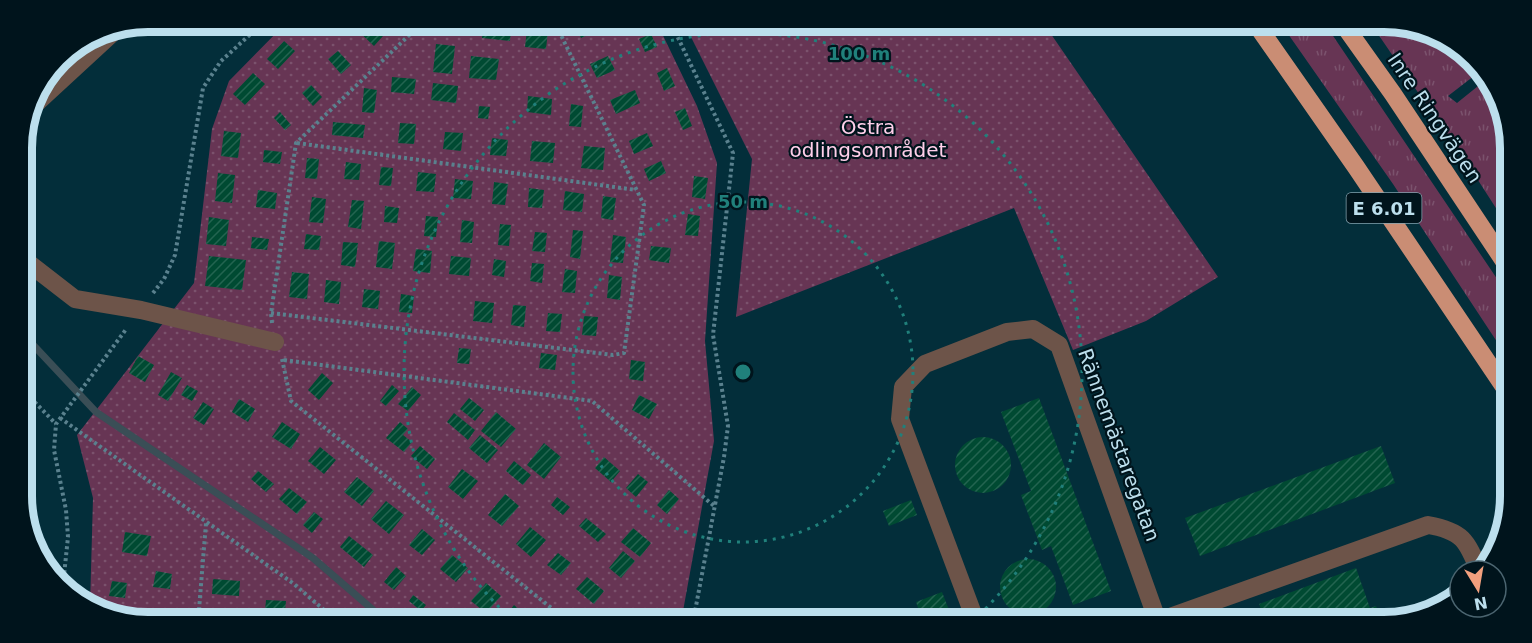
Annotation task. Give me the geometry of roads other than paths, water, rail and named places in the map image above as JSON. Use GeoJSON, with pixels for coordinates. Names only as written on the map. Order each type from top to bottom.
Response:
{"type":"FeatureCollection","features":[{"type":"Feature","properties":{"kind":"highway","name":"E 6.01"},"geometry":{"type":"LineString","coordinates":[[1262,32],[1356,167],[1500,382]]}},
{"type":"Feature","properties":{"kind":"highway","name":"Inre Ringvägen"},"geometry":{"type":"LineString","coordinates":[[1349,32],[1500,255]]}},
{"type":"Feature","properties":{"kind":"street"},"geometry":{"type":"LineString","coordinates":[[51,83],[103,40]]}},
{"type":"Feature","properties":{"kind":"street"},"geometry":{"type":"LineString","coordinates":[[32,265],[75,299],[141,310],[275,342]]}},
{"type":"Feature","properties":{"kind":"street","name":"Rännemästaregatan"},"geometry":{"type":"LineString","coordinates":[[972,611],[900,419],[903,387],[925,364],[1007,332],[1033,329],[1059,345],[1154,611]]}},
{"type":"Feature","properties":{"kind":"street","name":"Rännemästaregatan"},"geometry":{"type":"LineString","coordinates":[[1188,611],[1428,525],[1449,529],[1469,545],[1474,559]]}},
{"type":"Feature","properties":{"kind":"waterway"},"geometry":{"type":"LineString","coordinates":[[31,343],[96,412],[313,558],[375,612]]}},
{"type":"Feature","properties":{"kind":"park label","name":"Östra odlingsområdet"},"geometry":{"type":"Point","coordinates":[868,138]}}]}
